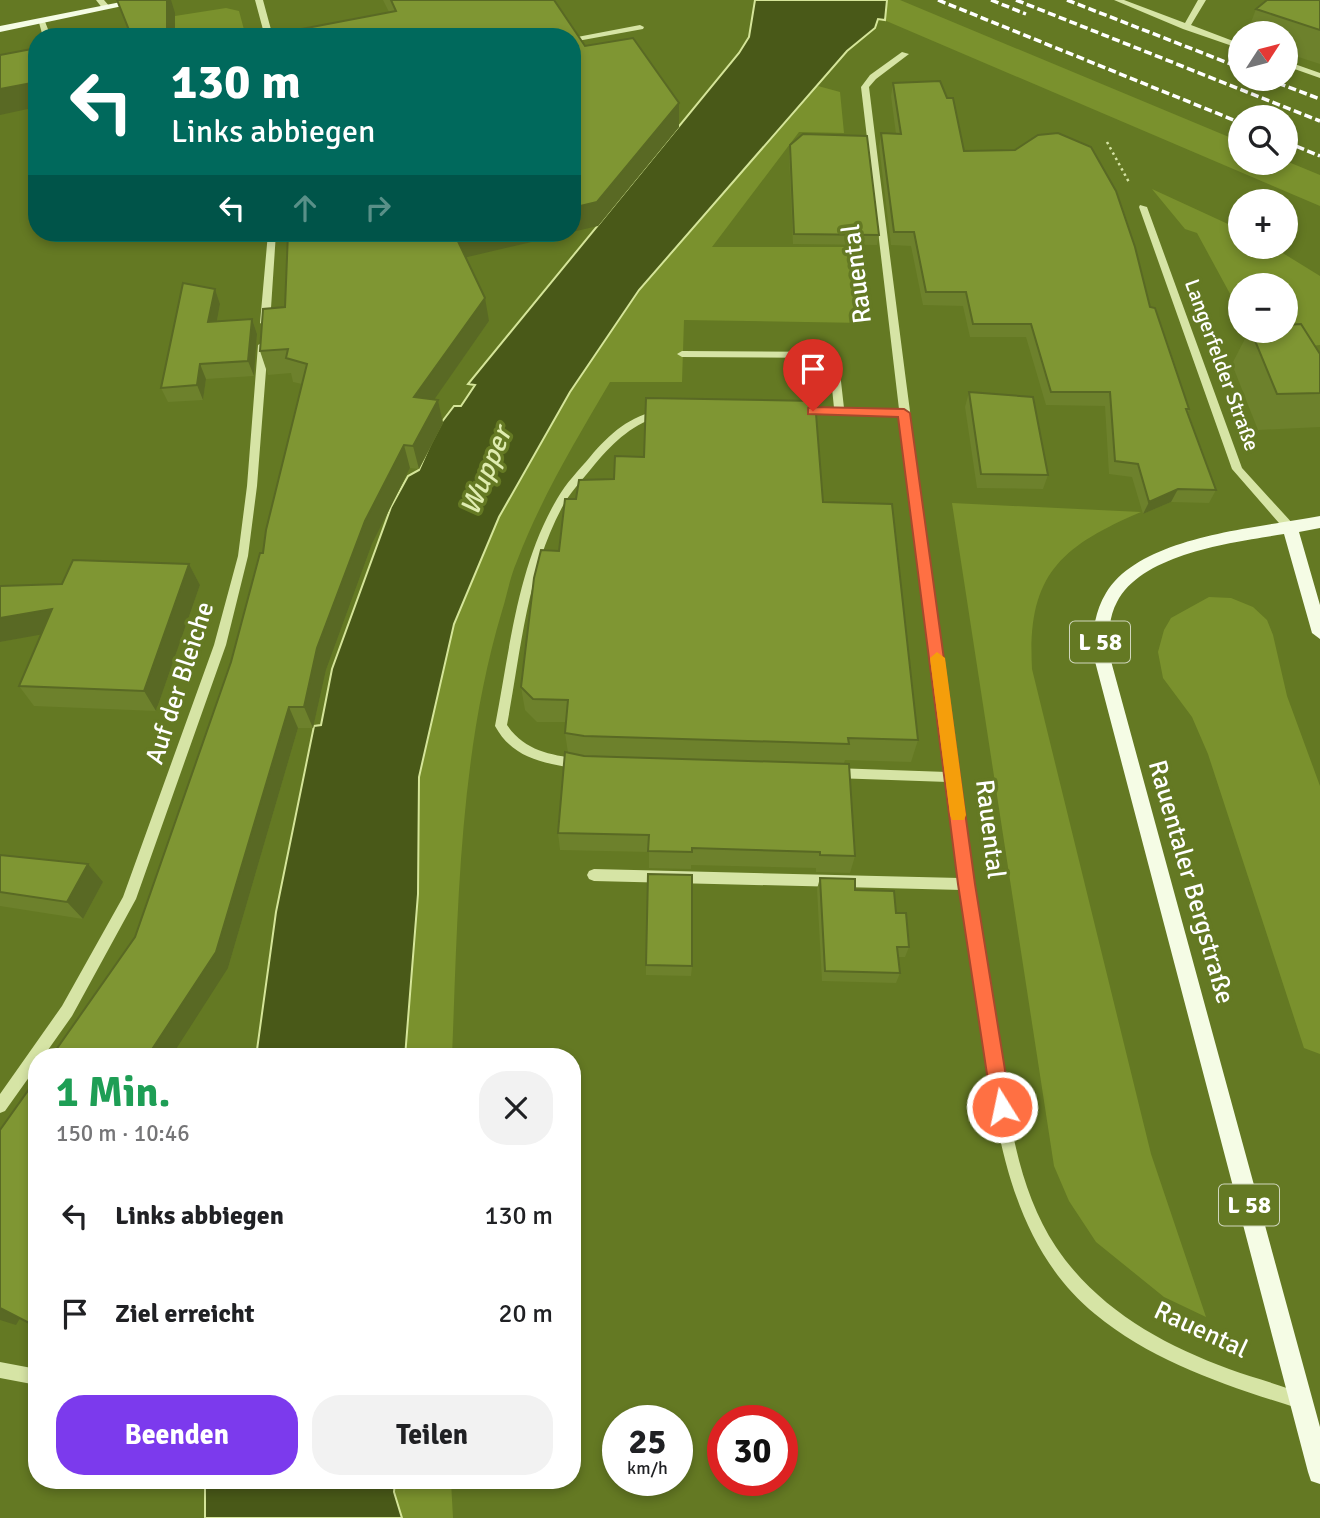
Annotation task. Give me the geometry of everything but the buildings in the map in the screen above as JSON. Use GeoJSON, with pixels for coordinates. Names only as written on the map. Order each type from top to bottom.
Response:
{"type":"FeatureCollection","features":[{"type":"Feature","properties":{"kind":"main road"},"geometry":{"type":"LineString","coordinates":[[0,29],[41,21],[103,3],[146,0]]}},
{"type":"Feature","properties":{"kind":"main road","name":"Rauentaler Bergstraße"},"geometry":{"type":"LineString","coordinates":[[1300,1401],[1198,1009],[1100,650],[1102,616],[1116,590],[1129,577],[1165,557],[1202,544],[1320,522]]}},
{"type":"Feature","properties":{"kind":"main road","name":"Langerfelder Straße"},"geometry":{"type":"LineString","coordinates":[[1290,528],[1320,633]]}},
{"type":"Feature","properties":{"kind":"main road","name":"L 58"},"geometry":{"type":"LineString","coordinates":[[1300,1401],[1320,1472]]}},
{"type":"Feature","properties":{"kind":"street"},"geometry":{"type":"LineString","coordinates":[[259,0],[267,28]]}},
{"type":"Feature","properties":{"kind":"street"},"geometry":{"type":"LineString","coordinates":[[1118,0],[1228,42]]}},
{"type":"Feature","properties":{"kind":"street"},"geometry":{"type":"LineString","coordinates":[[1186,27],[1202,0]]}},
{"type":"Feature","properties":{"kind":"street"},"geometry":{"type":"LineString","coordinates":[[41,21],[44,28]]}},
{"type":"Feature","properties":{"kind":"street"},"geometry":{"type":"LineString","coordinates":[[581,38],[640,27]]}},
{"type":"Feature","properties":{"kind":"street","name":"Rauental"},"geometry":{"type":"LineString","coordinates":[[905,54],[873,77],[865,87],[904,413],[967,884],[998,1087],[1010,1148],[1026,1207],[1051,1254],[1087,1297],[1146,1342],[1231,1379],[1300,1401]]}},
{"type":"Feature","properties":{"kind":"street"},"geometry":{"type":"LineString","coordinates":[[1298,68],[1320,76]]}},
{"type":"Feature","properties":{"kind":"street","name":"Langerfelder Straße"},"geometry":{"type":"LineString","coordinates":[[1143,207],[1237,469],[1290,528]]}},
{"type":"Feature","properties":{"kind":"street","name":"Auf der Bleiche"},"geometry":{"type":"LineString","coordinates":[[41,1048],[67,1011],[129,899],[220,645],[243,556],[271,242]]}},
{"type":"Feature","properties":{"kind":"street"},"geometry":{"type":"LineString","coordinates":[[682,354],[833,355],[839,411]]}},
{"type":"Feature","properties":{"kind":"street"},"geometry":{"type":"LineString","coordinates":[[783,411],[904,413]]}},
{"type":"Feature","properties":{"kind":"street"},"geometry":{"type":"LineString","coordinates":[[586,766],[536,757],[512,744],[501,726],[528,589],[541,542],[562,499],[617,433],[638,419],[671,412]]}},
{"type":"Feature","properties":{"kind":"street"},"geometry":{"type":"LineString","coordinates":[[817,773],[954,777]]}},
{"type":"Feature","properties":{"kind":"street"},"geometry":{"type":"LineString","coordinates":[[594,875],[967,884]]}},
{"type":"Feature","properties":{"kind":"street","name":"Auf der Bleiche"},"geometry":{"type":"LineString","coordinates":[[0,1106],[28,1066]]}},
{"type":"Feature","properties":{"kind":"street"},"geometry":{"type":"LineString","coordinates":[[0,1370],[28,1375]]}},
{"type":"Feature","properties":{"kind":"path"},"geometry":{"type":"LineString","coordinates":[[1107,142],[1143,207]]}},
{"type":"Feature","properties":{"kind":"shaded area"},"geometry":{"type":"Polygon","coordinates":[[[888,0],[900,0],[1228,137],[1228,167],[884,20],[888,0]]]}},
{"type":"Feature","properties":{"kind":"shaded area"},"geometry":{"type":"Polygon","coordinates":[[[226,8],[239,11],[244,28],[175,28],[175,16],[226,8]]]}},
{"type":"Feature","properties":{"kind":"shaded area"},"geometry":{"type":"Polygon","coordinates":[[[818,86],[840,92],[844,133],[799,132],[712,247],[857,247],[865,323],[684,320],[682,382],[610,382],[560,470],[526,538],[512,573],[488,665],[477,720],[463,832],[452,1048],[406,1048],[418,894],[419,777],[454,624],[499,517],[570,392],[639,290],[818,86]]]}},
{"type":"Feature","properties":{"kind":"shaded area"},"geometry":{"type":"Polygon","coordinates":[[[1298,166],[1320,175],[1320,206],[1298,197],[1298,189],[1280,189],[1247,175],[1298,175],[1298,166]]]}},
{"type":"Feature","properties":{"kind":"shaded area"},"geometry":{"type":"Polygon","coordinates":[[[1152,189],[1228,224],[1228,259],[1292,259],[1320,276],[1320,345],[1265,351],[1273,343],[1298,343],[1298,273],[1228,273],[1228,290],[1197,233],[1185,229],[1152,189]]]}},
{"type":"Feature","properties":{"kind":"shaded area"},"geometry":{"type":"Polygon","coordinates":[[[952,503],[1141,512],[1089,538],[1054,569],[1035,610],[1032,669],[1151,1154],[1206,1317],[1164,1297],[1096,1242],[1069,1201],[1054,1166],[952,503]]]}},
{"type":"Feature","properties":{"kind":"shaded area"},"geometry":{"type":"Polygon","coordinates":[[[1209,597],[1231,598],[1253,607],[1267,620],[1287,696],[1320,786],[1320,1054],[1304,1048],[1208,754],[1192,717],[1163,678],[1158,652],[1164,630],[1171,618],[1209,597]]]}},
{"type":"Feature","properties":{"kind":"shaded area"},"geometry":{"type":"Polygon","coordinates":[[[394,1489],[451,1489],[453,1518],[402,1518],[394,1489]]]}},
{"type":"Feature","properties":{"kind":"water","name":"Wupper"},"geometry":{"type":"Polygon","coordinates":[[[755,0],[887,0],[885,20],[878,19],[875,28],[847,51],[639,290],[570,392],[499,517],[454,624],[419,777],[418,894],[406,1048],[257,1048],[276,912],[314,726],[321,725],[332,669],[391,507],[408,476],[419,470],[438,427],[454,406],[461,406],[475,385],[468,384],[739,53],[749,37],[755,0]]]}},
{"type":"Feature","properties":{"kind":"water"},"geometry":{"type":"Polygon","coordinates":[[[205,1489],[394,1489],[402,1518],[205,1518],[205,1489]]]}},
{"type":"Feature","properties":{"kind":"railway"},"geometry":{"type":"LineString","coordinates":[[938,0],[1228,118]]}},
{"type":"Feature","properties":{"kind":"railway"},"geometry":{"type":"LineString","coordinates":[[991,0],[1026,14]]}},
{"type":"Feature","properties":{"kind":"railway"},"geometry":{"type":"LineString","coordinates":[[1016,0],[1320,121]]}},
{"type":"Feature","properties":{"kind":"railway"},"geometry":{"type":"LineString","coordinates":[[1067,0],[1228,63]]}},
{"type":"Feature","properties":{"kind":"railway"},"geometry":{"type":"LineString","coordinates":[[1298,91],[1320,99]]}},
{"type":"Feature","properties":{"kind":"railway"},"geometry":{"type":"LineString","coordinates":[[1298,147],[1320,156]]}},
{"type":"Feature","properties":{"kind":"slow traffic"},"geometry":{"type":"LineString","coordinates":[[937,658],[958,815]]}},
{"type":"Feature","properties":{"kind":"route"},"geometry":{"type":"LineString","coordinates":[[813,411],[904,413],[967,884],[1002,1107]]}}]}
